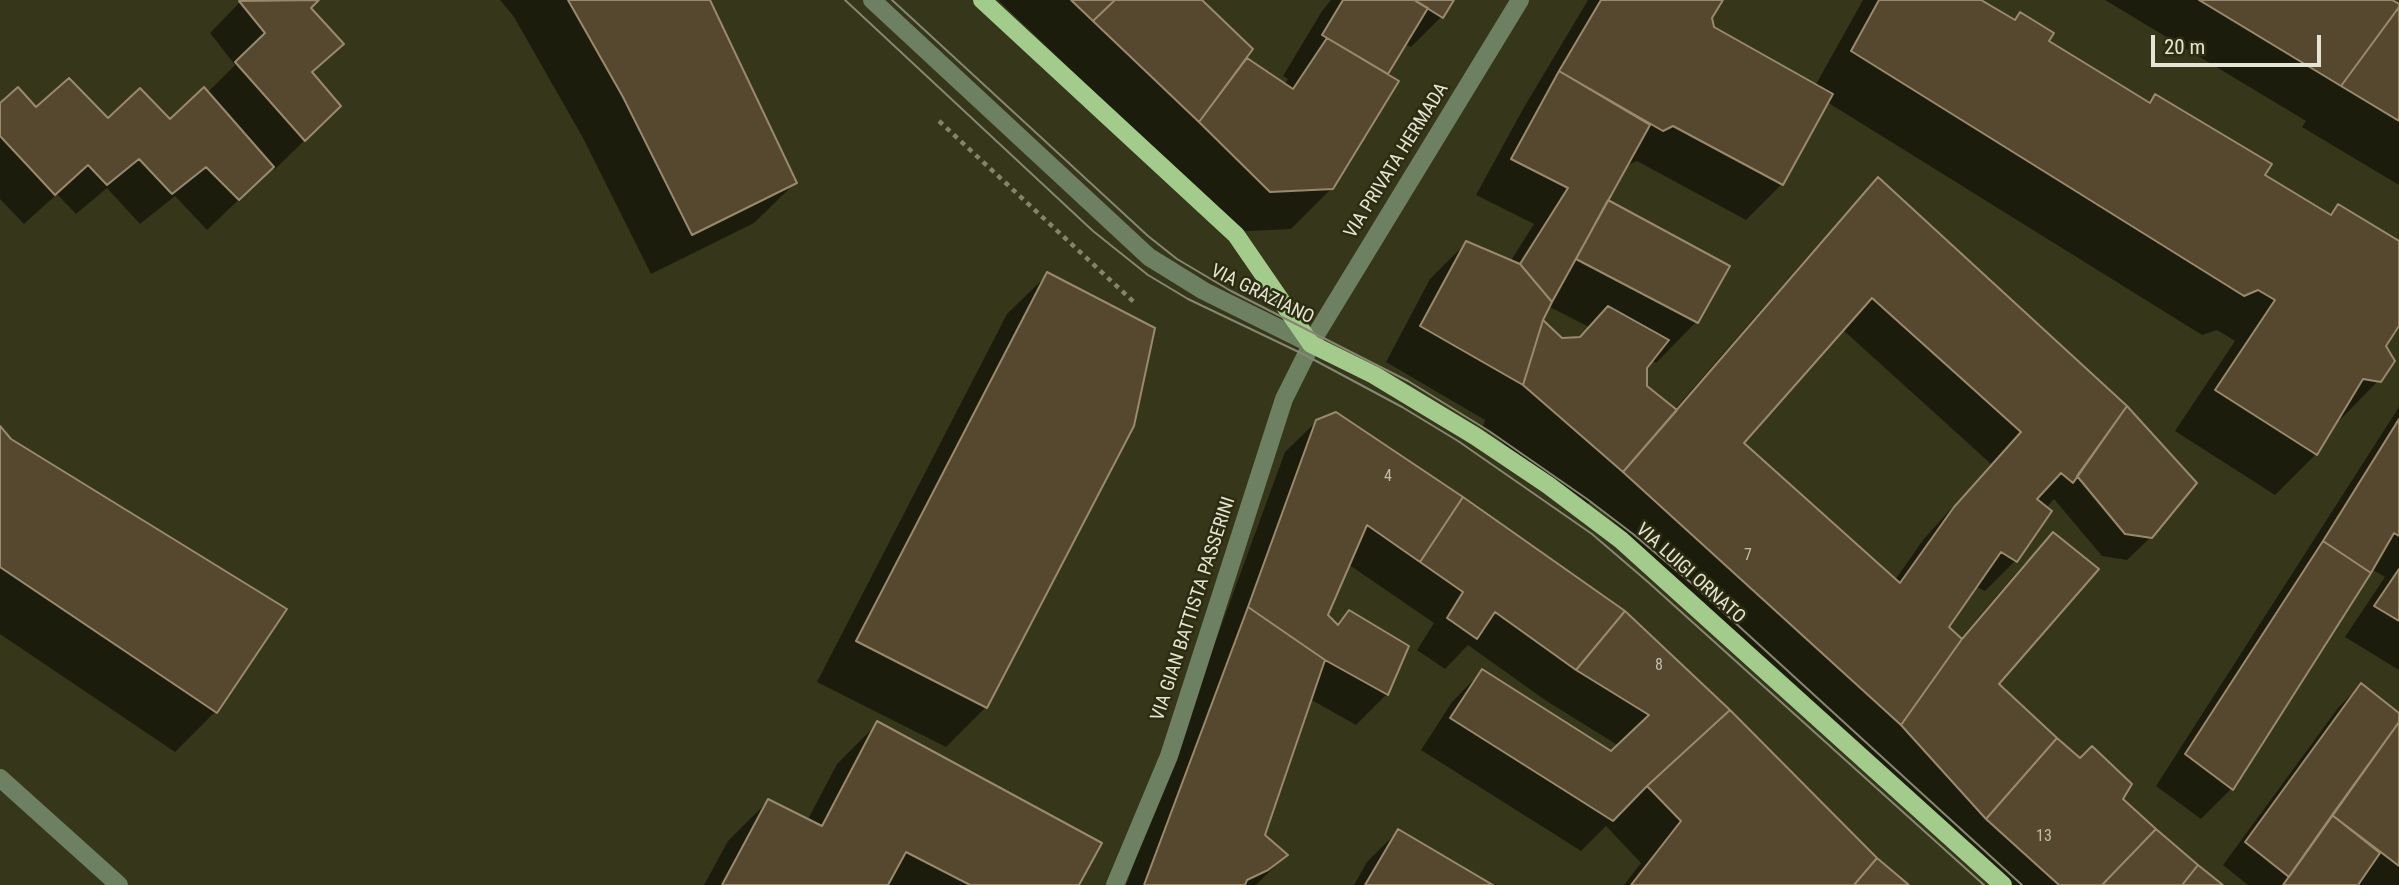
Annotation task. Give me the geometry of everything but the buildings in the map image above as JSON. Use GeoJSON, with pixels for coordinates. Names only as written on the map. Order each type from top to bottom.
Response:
{"type":"FeatureCollection","features":[{"type":"Feature","properties":{"kind":"main road","name":"VIA GRAZIANO"},"geometry":{"type":"LineString","coordinates":[[982,0],[1236,235],[1311,344]]}},
{"type":"Feature","properties":{"kind":"main road","name":"VIA LUIGI ORNATO"},"geometry":{"type":"LineString","coordinates":[[1311,344],[1374,375],[1475,436],[1548,485],[1621,540],[2003,885]]}},
{"type":"Feature","properties":{"kind":"street","name":"VIA GRAZIANO"},"geometry":{"type":"LineString","coordinates":[[872,0],[1149,257],[1204,291],[1311,344]]}},
{"type":"Feature","properties":{"kind":"street","name":"VIA PRIVATA HERMADA"},"geometry":{"type":"LineString","coordinates":[[1311,344],[1520,0]]}},
{"type":"Feature","properties":{"kind":"street","name":"VIA GIAN BATTISTA PASSERINI"},"geometry":{"type":"LineString","coordinates":[[1115,885],[1169,756],[1284,399],[1311,344]]}},
{"type":"Feature","properties":{"kind":"street"},"geometry":{"type":"LineString","coordinates":[[0,778],[119,885]]}},
{"type":"Feature","properties":{"kind":"path"},"geometry":{"type":"LineString","coordinates":[[936,117],[1136,304]]}},
{"type":"Feature","properties":{"kind":"tram line"},"geometry":{"type":"LineString","coordinates":[[845,0],[1093,231],[1148,275],[1188,299],[1305,355],[1402,407],[1458,441],[1592,534],[1984,885]]}},
{"type":"Feature","properties":{"kind":"tram line"},"geometry":{"type":"LineString","coordinates":[[892,0],[1148,236],[1177,259],[1231,291],[1408,381],[1489,431],[1633,534],[1696,587],[2022,885]]}}]}
